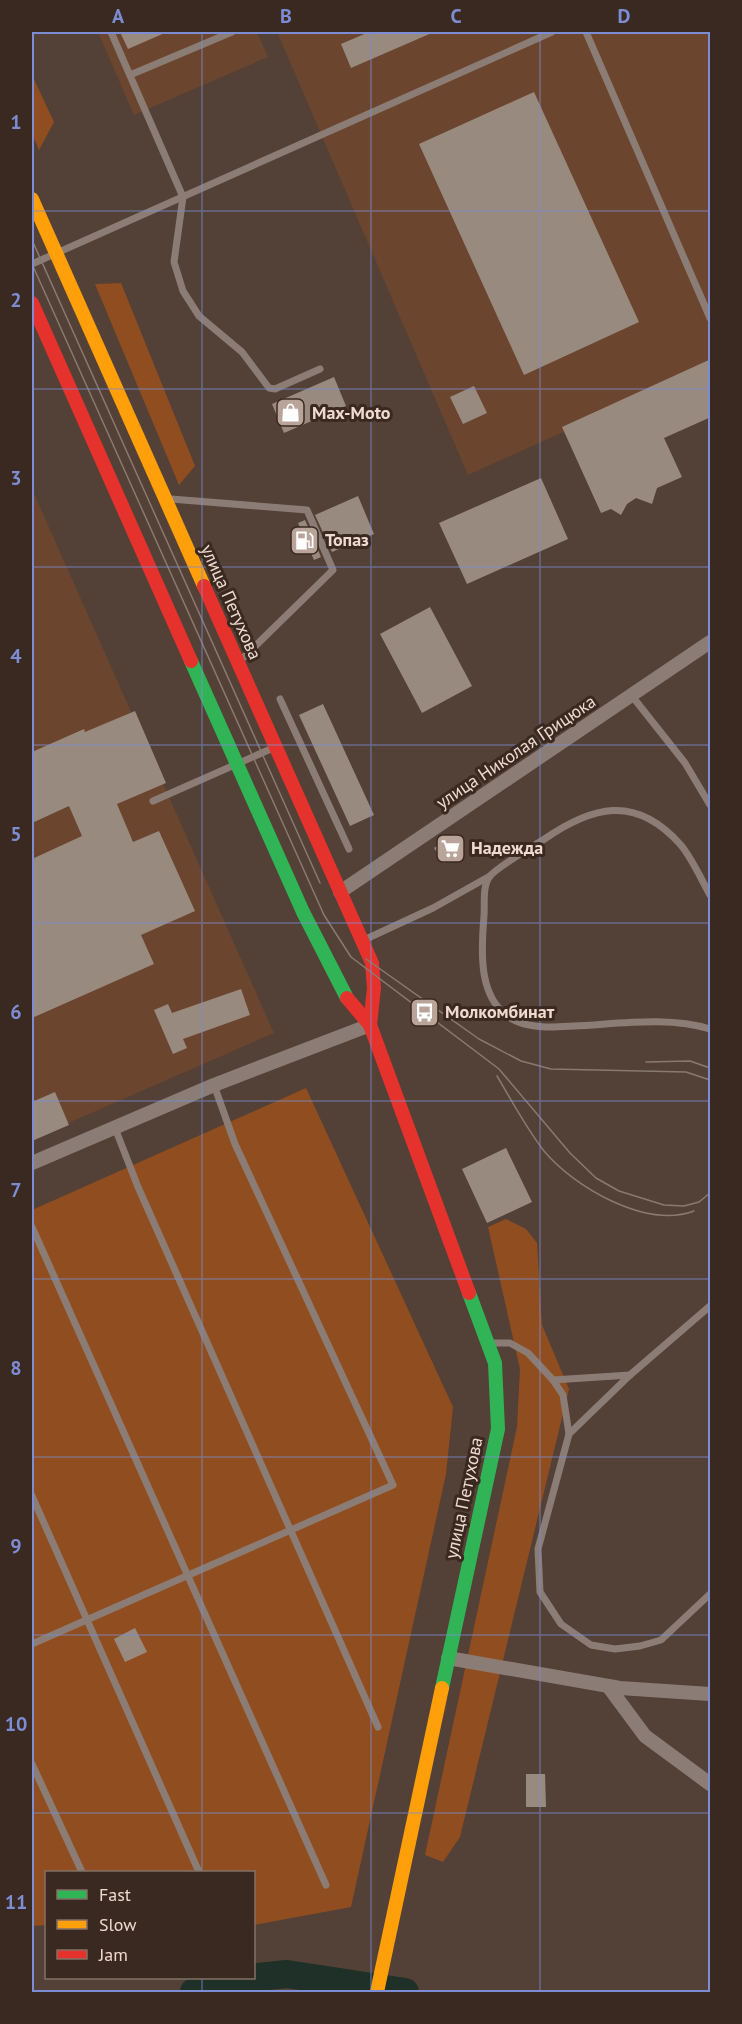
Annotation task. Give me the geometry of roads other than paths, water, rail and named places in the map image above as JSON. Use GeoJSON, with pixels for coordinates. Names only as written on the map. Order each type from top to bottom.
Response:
{"type":"FeatureCollection","features":[{"type":"Feature","properties":{"kind":"highway","name":"улица Петухова"},"geometry":{"type":"LineString","coordinates":[[32,199],[372,963],[370,1024]]}},
{"type":"Feature","properties":{"kind":"highway","name":"улица Петухова"},"geometry":{"type":"LineString","coordinates":[[32,303],[330,969],[343,993],[370,1024],[495,1363],[498,1429],[377,1992]]}},
{"type":"Feature","properties":{"kind":"street","name":"улица Николая Грицюка"},"geometry":{"type":"LineString","coordinates":[[340,892],[711,642]]}},
{"type":"Feature","properties":{"kind":"street"},"geometry":{"type":"LineString","coordinates":[[32,1163],[214,1085],[370,1024]]}},
{"type":"Feature","properties":{"kind":"street"},"geometry":{"type":"LineString","coordinates":[[448,1659],[608,1686],[711,1694]]}},
{"type":"Feature","properties":{"kind":"street"},"geometry":{"type":"LineString","coordinates":[[608,1686],[645,1736],[711,1784]]}},
{"type":"Feature","properties":{"kind":"lane"},"geometry":{"type":"LineString","coordinates":[[111,32],[183,197],[174,262],[183,291],[199,316],[242,352],[270,388],[275,389],[320,369]]}},
{"type":"Feature","properties":{"kind":"lane"},"geometry":{"type":"LineString","coordinates":[[130,75],[232,32]]}},
{"type":"Feature","properties":{"kind":"lane"},"geometry":{"type":"LineString","coordinates":[[32,264],[552,32]]}},
{"type":"Feature","properties":{"kind":"lane"},"geometry":{"type":"LineString","coordinates":[[586,32],[711,318]]}},
{"type":"Feature","properties":{"kind":"lane"},"geometry":{"type":"LineString","coordinates":[[165,498],[307,510],[333,570],[238,663]]}},
{"type":"Feature","properties":{"kind":"lane"},"geometry":{"type":"LineString","coordinates":[[632,696],[685,763],[711,805]]}},
{"type":"Feature","properties":{"kind":"lane"},"geometry":{"type":"LineString","coordinates":[[280,699],[349,849]]}},
{"type":"Feature","properties":{"kind":"lane"},"geometry":{"type":"LineString","coordinates":[[153,801],[275,747]]}},
{"type":"Feature","properties":{"kind":"lane"},"geometry":{"type":"LineString","coordinates":[[298,798],[319,788]]}},
{"type":"Feature","properties":{"kind":"lane"},"geometry":{"type":"LineString","coordinates":[[362,941],[433,908],[490,876],[559,829],[585,815],[609,809],[635,812],[680,844],[711,895]]}},
{"type":"Feature","properties":{"kind":"lane"},"geometry":{"type":"LineString","coordinates":[[490,876],[484,894],[480,949],[485,978],[500,1012],[518,1022],[546,1028],[667,1022],[711,1029]]}},
{"type":"Feature","properties":{"kind":"lane"},"geometry":{"type":"LineString","coordinates":[[32,1644],[393,1485],[235,1144],[214,1085]]}},
{"type":"Feature","properties":{"kind":"lane"},"geometry":{"type":"LineString","coordinates":[[115,1128],[138,1187],[378,1727]]}},
{"type":"Feature","properties":{"kind":"lane"},"geometry":{"type":"LineString","coordinates":[[32,1227],[326,1885]]}},
{"type":"Feature","properties":{"kind":"lane"},"geometry":{"type":"LineString","coordinates":[[569,1434],[630,1375],[711,1306]]}},
{"type":"Feature","properties":{"kind":"lane"},"geometry":{"type":"LineString","coordinates":[[488,1343],[510,1343],[528,1353],[553,1380],[563,1395],[569,1434],[538,1549],[540,1592],[561,1624],[591,1645],[615,1649],[640,1646],[661,1640],[711,1594]]}},
{"type":"Feature","properties":{"kind":"lane"},"geometry":{"type":"LineString","coordinates":[[553,1380],[630,1375]]}},
{"type":"Feature","properties":{"kind":"lane"},"geometry":{"type":"LineString","coordinates":[[32,1496],[199,1871]]}},
{"type":"Feature","properties":{"kind":"lane"},"geometry":{"type":"LineString","coordinates":[[32,1764],[82,1871]]}},
{"type":"Feature","properties":{"kind":"waterway"},"geometry":{"type":"LineString","coordinates":[[255,1977],[287,1974],[405,1992]]}},
{"type":"Feature","properties":{"kind":"waterway"},"geometry":{"type":"LineString","coordinates":[[194,1992],[208,1982],[238,1979]]}},
{"type":"Feature","properties":{"kind":"tram line"},"geometry":{"type":"LineString","coordinates":[[32,240],[320,883]]}},
{"type":"Feature","properties":{"kind":"tram line"},"geometry":{"type":"LineString","coordinates":[[32,264],[324,915],[351,957],[499,1069],[570,1153],[596,1178],[619,1191],[664,1205],[684,1206],[699,1202],[710,1193]]}},
{"type":"Feature","properties":{"kind":"tram line"},"geometry":{"type":"LineString","coordinates":[[366,959],[479,1039],[521,1061],[551,1069],[686,1072],[710,1080]]}},
{"type":"Feature","properties":{"kind":"tram line"},"geometry":{"type":"LineString","coordinates":[[646,1062],[690,1061],[710,1068]]}},
{"type":"Feature","properties":{"kind":"tram line"},"geometry":{"type":"LineString","coordinates":[[497,1076],[544,1151],[573,1178],[592,1191],[633,1209],[655,1214],[675,1215],[694,1211]]}},
{"type":"Feature","properties":{"kind":"place","name":"Max-Moto"},"geometry":{"type":"Point","coordinates":[291,413]}},
{"type":"Feature","properties":{"kind":"place","name":"Топаз"},"geometry":{"type":"Point","coordinates":[304,540]}},
{"type":"Feature","properties":{"kind":"place","name":"Надежда"},"geometry":{"type":"Point","coordinates":[450,848]}},
{"type":"Feature","properties":{"kind":"place","name":"Молкомбинат"},"geometry":{"type":"Point","coordinates":[424,1012]}}]}
